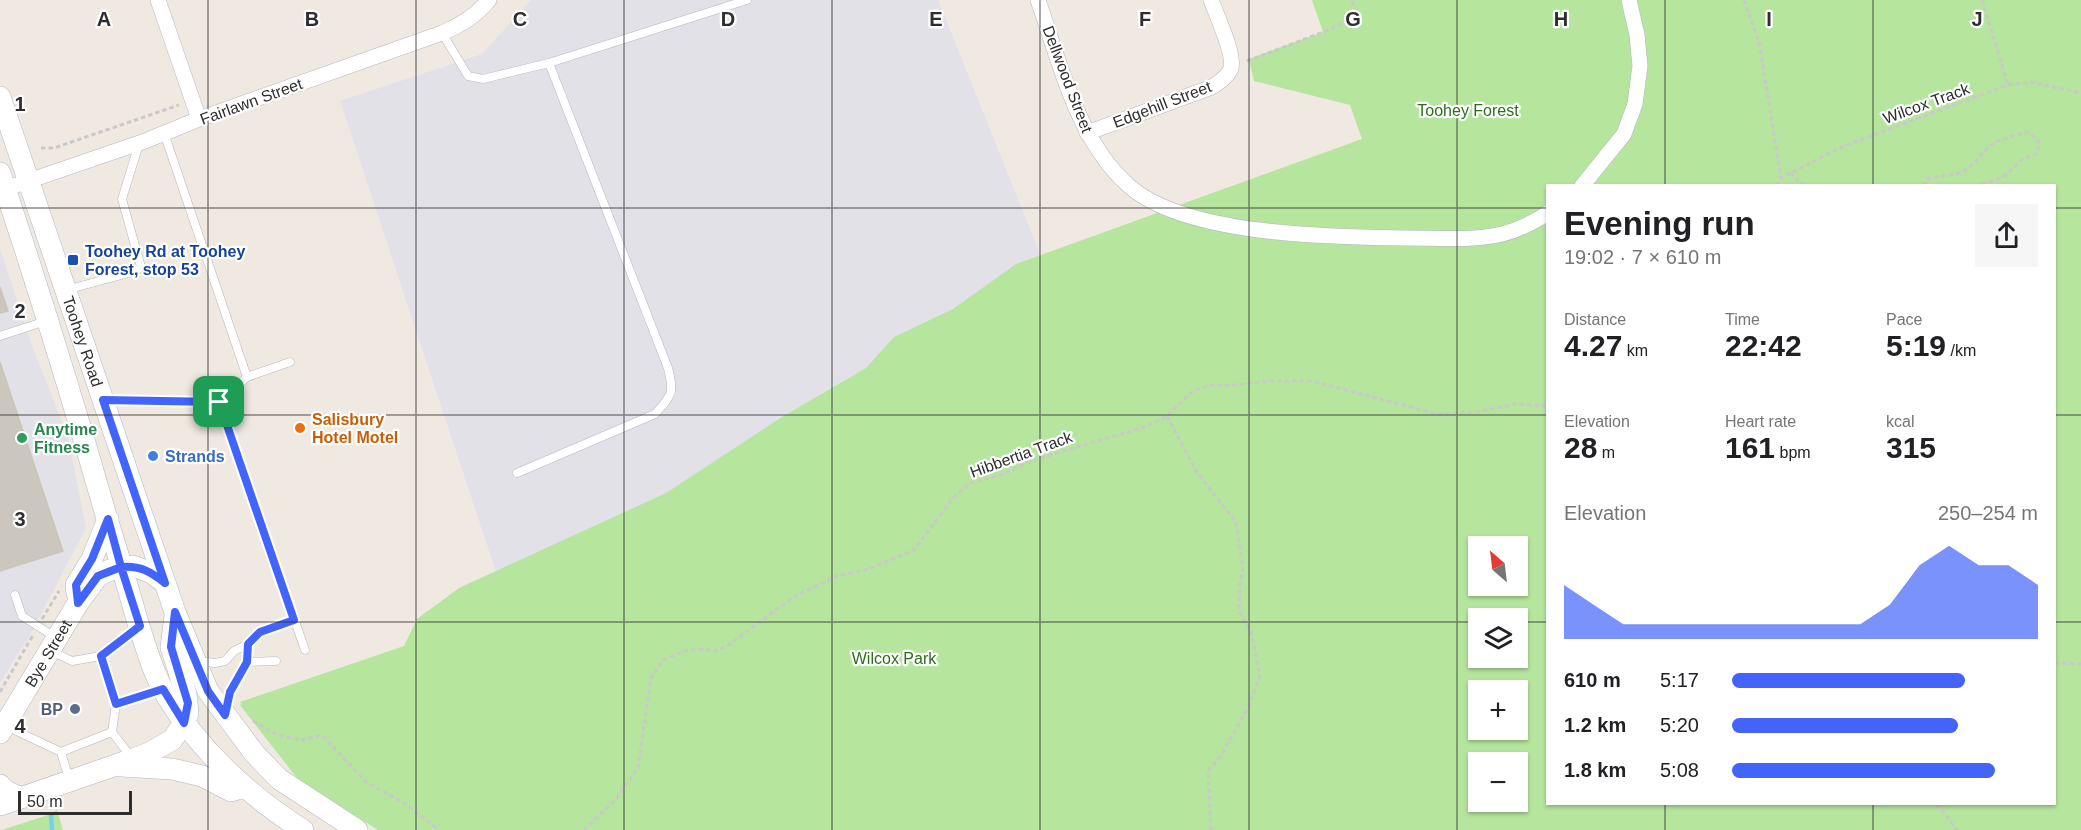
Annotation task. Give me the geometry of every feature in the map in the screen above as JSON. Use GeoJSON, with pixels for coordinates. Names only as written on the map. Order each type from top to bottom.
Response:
{"type":"FeatureCollection","features":[{"type":"Feature","properties":{"kind":"main road","name":"Toohey Road"},"geometry":{"type":"LineString","coordinates":[[0,97],[175,612],[208,691],[254,753],[279,779],[357,830]]}},
{"type":"Feature","properties":{"kind":"main road","name":"Toohey Road"},"geometry":{"type":"LineString","coordinates":[[3,181],[67,379],[121,567],[152,664],[163,689],[184,723],[210,753],[245,787],[303,830]]}},
{"type":"Feature","properties":{"kind":"main road"},"geometry":{"type":"LineString","coordinates":[[78,603],[76,585],[92,559],[108,519]]}},
{"type":"Feature","properties":{"kind":"main road"},"geometry":{"type":"LineString","coordinates":[[121,567],[142,568],[165,583]]}},
{"type":"Feature","properties":{"kind":"main road","name":"Bye Street"},"geometry":{"type":"LineString","coordinates":[[2,729],[78,603],[98,576],[121,567]]}},
{"type":"Feature","properties":{"kind":"main road"},"geometry":{"type":"LineString","coordinates":[[0,805],[124,762],[172,740],[184,723],[188,703],[171,647],[175,612]]}},
{"type":"Feature","properties":{"kind":"main road"},"geometry":{"type":"LineString","coordinates":[[124,762],[202,776],[231,791],[245,787]]}},
{"type":"Feature","properties":{"kind":"main road"},"geometry":{"type":"LineString","coordinates":[[0,785],[6,791],[21,798]]}},
{"type":"Feature","properties":{"kind":"street"},"geometry":{"type":"LineString","coordinates":[[158,0],[199,119]]}},
{"type":"Feature","properties":{"kind":"street","name":"Fairlawn Street"},"geometry":{"type":"LineString","coordinates":[[3,181],[29,181],[442,33],[472,18],[489,0]]}},
{"type":"Feature","properties":{"kind":"street","name":"Dellwood Street"},"geometry":{"type":"LineString","coordinates":[[1038,0],[1087,133],[1099,153],[1130,187],[1149,199],[1189,216],[1219,224],[1269,230],[1358,237],[1444,238],[1503,234],[1546,214]]}},
{"type":"Feature","properties":{"kind":"street"},"geometry":{"type":"LineString","coordinates":[[1211,0],[1230,53],[1232,67]]}},
{"type":"Feature","properties":{"kind":"street"},"geometry":{"type":"LineString","coordinates":[[1584,184],[1624,134],[1635,104],[1640,66],[1637,35],[1629,0]]}},
{"type":"Feature","properties":{"kind":"street","name":"Edgehill Street"},"geometry":{"type":"LineString","coordinates":[[1087,133],[1212,87],[1225,79],[1232,67]]}},
{"type":"Feature","properties":{"kind":"lane"},"geometry":{"type":"LineString","coordinates":[[442,33],[468,76],[483,79],[549,63],[747,0]]}},
{"type":"Feature","properties":{"kind":"lane"},"geometry":{"type":"LineString","coordinates":[[517,473],[655,414],[666,402],[673,388],[669,368],[549,63]]}},
{"type":"Feature","properties":{"kind":"lane"},"geometry":{"type":"LineString","coordinates":[[164,133],[247,377]]}},
{"type":"Feature","properties":{"kind":"lane"},"geometry":{"type":"LineString","coordinates":[[66,290],[136,271],[141,267],[122,199],[140,143]]}},
{"type":"Feature","properties":{"kind":"lane"},"geometry":{"type":"LineString","coordinates":[[0,336],[48,321]]}},
{"type":"Feature","properties":{"kind":"lane"},"geometry":{"type":"LineString","coordinates":[[103,400],[219,402],[247,377],[291,362]]}},
{"type":"Feature","properties":{"kind":"lane"},"geometry":{"type":"LineString","coordinates":[[219,402],[305,650]]}},
{"type":"Feature","properties":{"kind":"lane"},"geometry":{"type":"LineString","coordinates":[[15,595],[22,616],[38,626],[72,661],[101,656],[140,626]]}},
{"type":"Feature","properties":{"kind":"lane"},"geometry":{"type":"LineString","coordinates":[[195,661],[215,663],[225,661],[234,651],[248,644],[260,632],[294,620]]}},
{"type":"Feature","properties":{"kind":"lane"},"geometry":{"type":"LineString","coordinates":[[225,715],[230,692],[247,662],[248,644]]}},
{"type":"Feature","properties":{"kind":"lane"},"geometry":{"type":"LineString","coordinates":[[101,656],[116,704],[112,732],[124,762]]}},
{"type":"Feature","properties":{"kind":"lane"},"geometry":{"type":"LineString","coordinates":[[247,662],[276,661]]}},
{"type":"Feature","properties":{"kind":"lane"},"geometry":{"type":"LineString","coordinates":[[116,704],[163,689]]}},
{"type":"Feature","properties":{"kind":"lane"},"geometry":{"type":"LineString","coordinates":[[2,729],[61,752],[112,732]]}},
{"type":"Feature","properties":{"kind":"lane"},"geometry":{"type":"LineString","coordinates":[[61,752],[69,782]]}},
{"type":"Feature","properties":{"kind":"path"},"geometry":{"type":"LineString","coordinates":[[1232,67],[1331,29],[1351,18],[1356,9],[1351,0]]}},
{"type":"Feature","properties":{"kind":"path"},"geometry":{"type":"LineString","coordinates":[[1744,0],[1760,42],[1781,178]]}},
{"type":"Feature","properties":{"kind":"path"},"geometry":{"type":"LineString","coordinates":[[1982,0],[2008,85]]}},
{"type":"Feature","properties":{"kind":"path","name":"Wilcox Track"},"geometry":{"type":"LineString","coordinates":[[1777,184],[1781,178],[1844,146],[2008,85],[2030,82],[2081,93]]}},
{"type":"Feature","properties":{"kind":"path"},"geometry":{"type":"LineString","coordinates":[[41,148],[54,148],[192,100]]}},
{"type":"Feature","properties":{"kind":"path"},"geometry":{"type":"LineString","coordinates":[[1924,184],[1929,178],[1961,173],[1976,162],[1983,152],[1995,142],[2025,132],[2030,133],[2040,143],[2036,154],[2023,159],[2002,178],[1982,184]]}},
{"type":"Feature","properties":{"kind":"path"},"geometry":{"type":"LineString","coordinates":[[1790,173],[1802,184]]}},
{"type":"Feature","properties":{"kind":"path","name":"Hibbertia Track"},"geometry":{"type":"LineString","coordinates":[[584,830],[616,799],[638,768],[651,678],[663,660],[684,651],[698,649],[714,651],[726,646],[795,596],[837,576],[870,569],[914,550],[953,498],[970,483],[1001,475],[1037,459],[1145,427],[1167,416],[1193,391],[1210,385],[1311,381],[1437,414],[1477,412],[1516,404],[1546,406]]}},
{"type":"Feature","properties":{"kind":"path"},"geometry":{"type":"LineString","coordinates":[[1167,416],[1196,471],[1236,522],[1243,568],[1239,583],[1239,611],[1251,632],[1260,675],[1249,706],[1221,756],[1208,771],[1211,830]]}},
{"type":"Feature","properties":{"kind":"path"},"geometry":{"type":"LineString","coordinates":[[0,692],[61,586]]}},
{"type":"Feature","properties":{"kind":"path"},"geometry":{"type":"LineString","coordinates":[[2056,663],[2081,664]]}},
{"type":"Feature","properties":{"kind":"path"},"geometry":{"type":"LineString","coordinates":[[250,716],[254,722],[279,735],[302,740],[322,735],[366,782],[404,803],[439,830]]}},
{"type":"Feature","properties":{"kind":"path"},"geometry":{"type":"LineString","coordinates":[[1938,805],[1957,830]]}},
{"type":"Feature","properties":{"kind":"shaded area"},"geometry":{"type":"Polygon","coordinates":[[[531,0],[938,0],[1040,254],[1095,404],[509,611],[340,101],[482,54],[531,0]]]}},
{"type":"Feature","properties":{"kind":"shaded area"},"geometry":{"type":"Polygon","coordinates":[[[0,248],[31,343],[68,437],[86,528],[30,635],[0,683],[0,248]]]}},
{"type":"Feature","properties":{"kind":"green space"},"geometry":{"type":"Polygon","coordinates":[[[1312,0],[2081,0],[2081,830],[378,830],[297,778],[240,705],[242,704],[240,702],[404,646],[417,619],[459,588],[666,493],[782,417],[866,368],[894,337],[953,309],[1016,264],[1362,139],[1350,105],[1254,81],[1249,59],[1323,32],[1312,0]]]}},
{"type":"Feature","properties":{"kind":"green space"},"geometry":{"type":"Polygon","coordinates":[[[57,810],[63,830],[2,830],[51,814],[57,810]]]}},
{"type":"Feature","properties":{"kind":"building"},"geometry":{"type":"Polygon","coordinates":[[[0,287],[8,311],[0,313],[0,287]]]}},
{"type":"Feature","properties":{"kind":"building"},"geometry":{"type":"Polygon","coordinates":[[[0,362],[63,551],[0,571],[0,362]]]}},
{"type":"Feature","properties":{"kind":"waterway"},"geometry":{"type":"LineString","coordinates":[[51,814],[52,830]]}},
{"type":"Feature","properties":{"kind":"place","name":"Toohey Rd at Toohey Forest, stop 53"},"geometry":{"type":"Point","coordinates":[73,260]}},
{"type":"Feature","properties":{"kind":"place","name":"Salisbury Hotel Motel"},"geometry":{"type":"Point","coordinates":[300,428]}},
{"type":"Feature","properties":{"kind":"place","name":"Anytime Fitness"},"geometry":{"type":"Point","coordinates":[22,438]}},
{"type":"Feature","properties":{"kind":"place","name":"Strands"},"geometry":{"type":"Point","coordinates":[153,456]}},
{"type":"Feature","properties":{"kind":"place","name":"BP"},"geometry":{"type":"Point","coordinates":[75,709]}},
{"type":"Feature","properties":{"kind":"route"},"geometry":{"type":"LineString","coordinates":[[219,402],[103,400],[165,583],[142,568],[121,567],[108,519],[92,559],[76,585],[78,603],[98,576],[121,567],[140,626],[101,656],[116,704],[163,689],[184,723],[188,713],[188,703],[171,647],[175,612],[208,691],[225,715],[230,692],[247,662],[248,644],[260,632],[294,620],[219,402]]}},
{"type":"Feature","properties":{"kind":"park label","name":"Toohey Forest"},"geometry":{"type":"Point","coordinates":[1468,110]}},
{"type":"Feature","properties":{"kind":"park label","name":"Wilcox Park"},"geometry":{"type":"Point","coordinates":[894,658]}}]}
